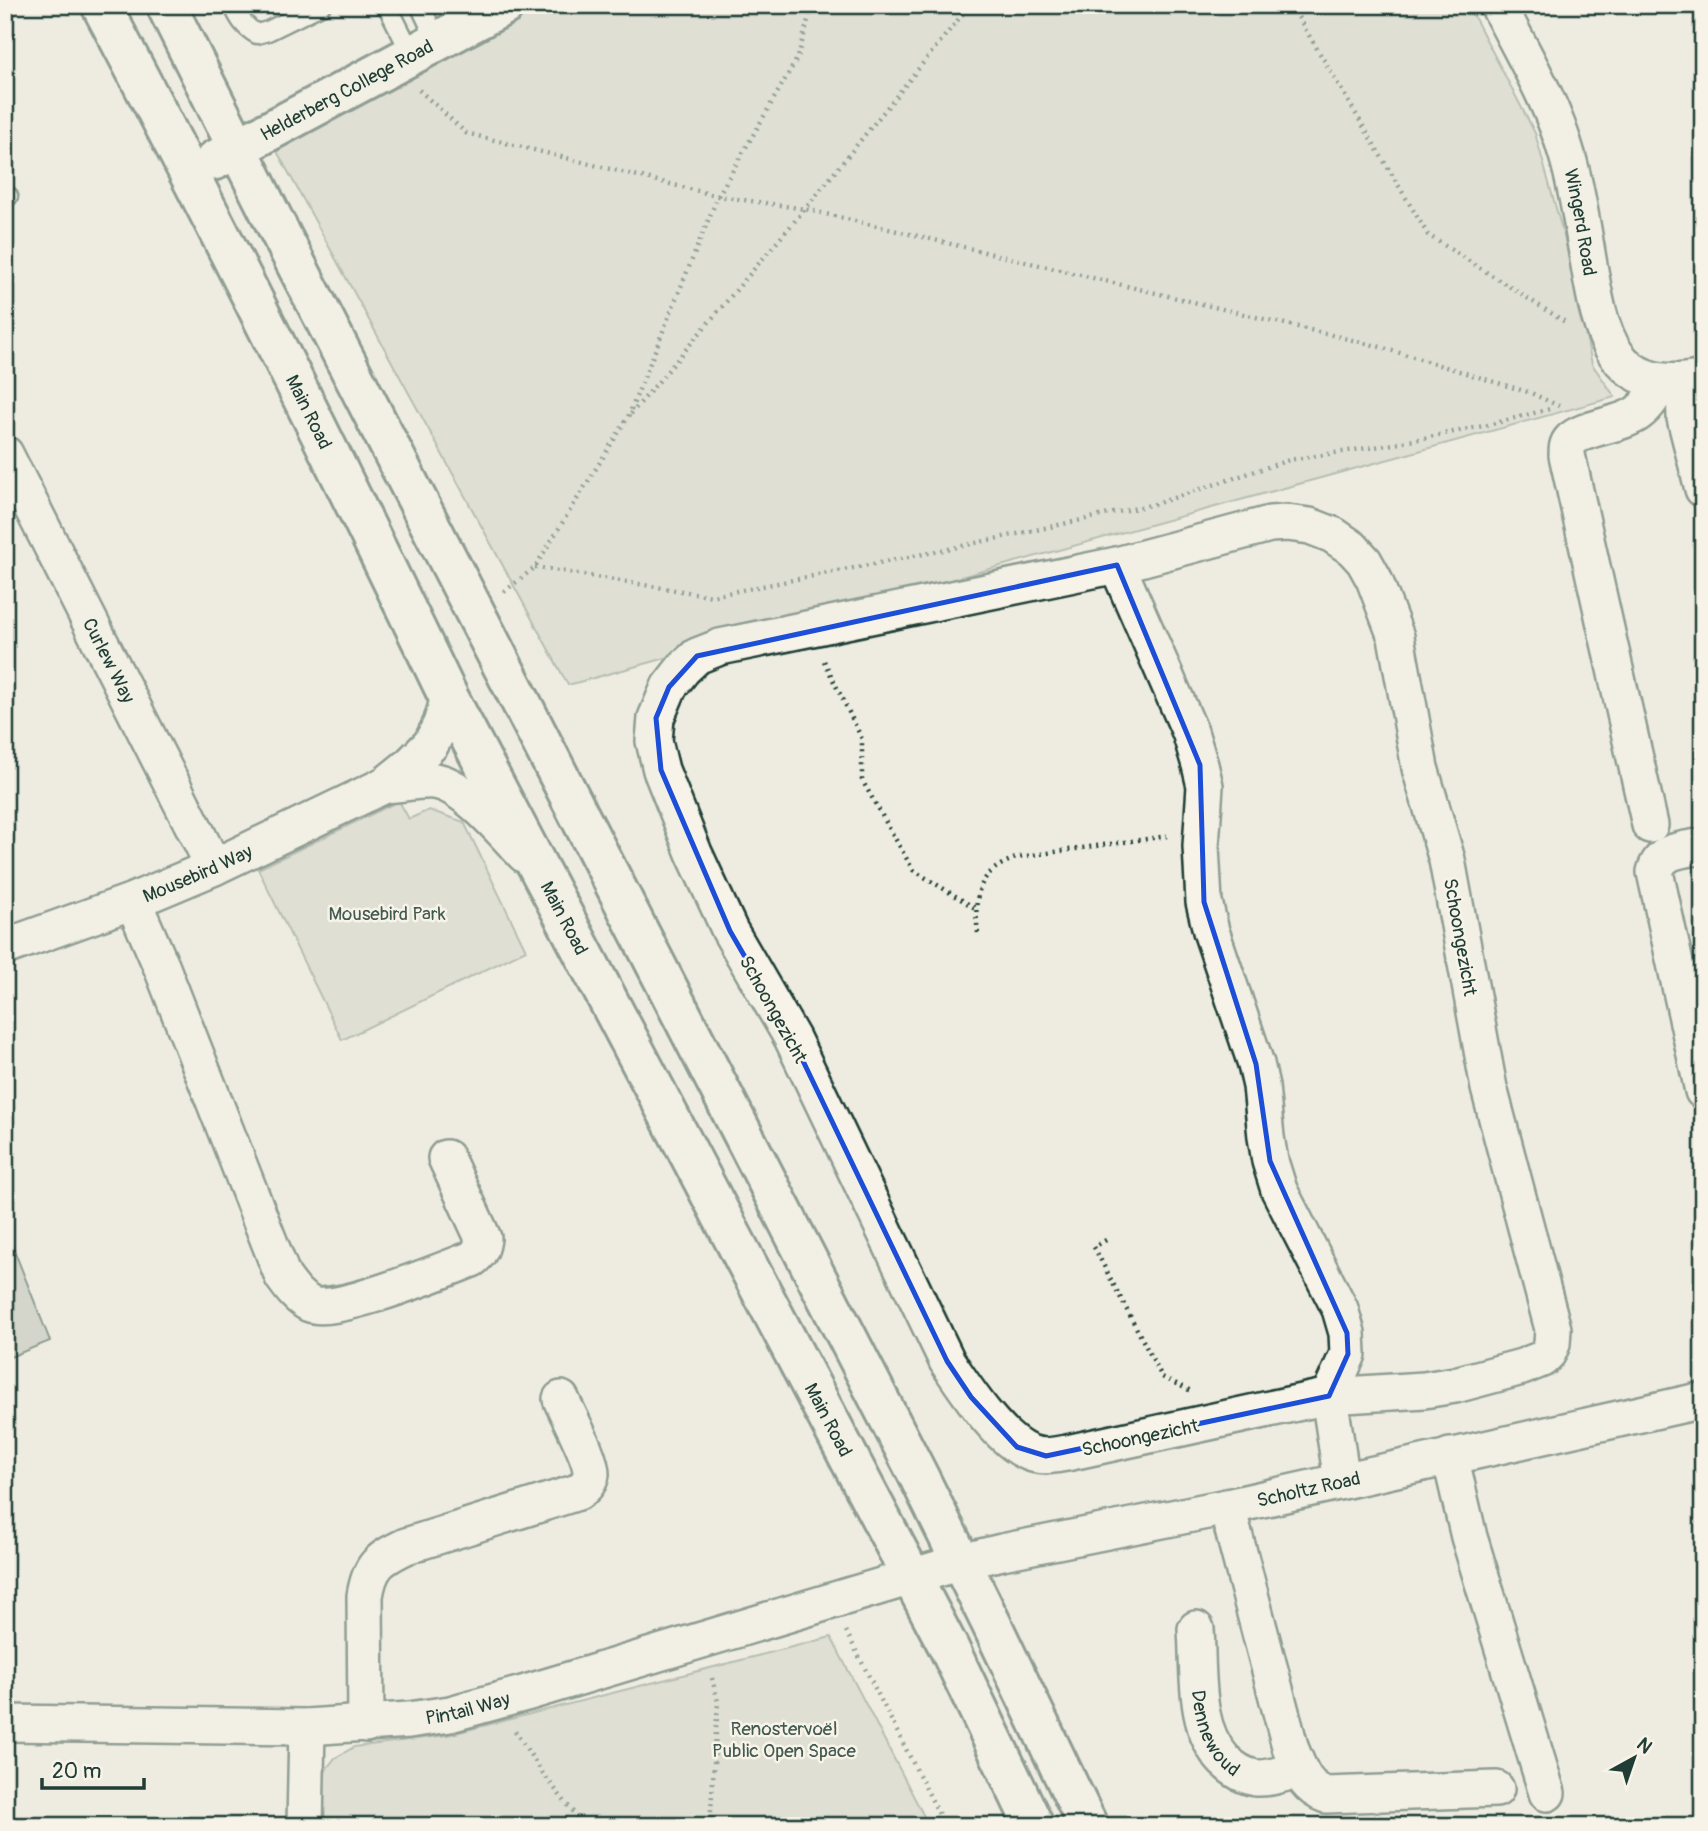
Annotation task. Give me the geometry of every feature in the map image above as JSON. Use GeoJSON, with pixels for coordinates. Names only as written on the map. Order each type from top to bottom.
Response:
{"type":"FeatureCollection","features":[{"type":"Feature","properties":{"kind":"main road","name":"Main Road"},"geometry":{"type":"LineString","coordinates":[[102,5],[377,548],[449,698],[948,1646],[1034,1826]]}},
{"type":"Feature","properties":{"kind":"main road"},"geometry":{"type":"LineString","coordinates":[[166,5],[237,149],[919,1476],[1088,1826]]}},
{"type":"Feature","properties":{"kind":"main road","name":"Helderberg College Road"},"geometry":{"type":"LineString","coordinates":[[188,174],[505,5]]}},
{"type":"Feature","properties":{"kind":"street","name":"Wingerd Road"},"geometry":{"type":"LineString","coordinates":[[1498,5],[1552,111],[1567,155],[1604,334],[1615,353],[1628,367],[1646,378],[1683,381]]}},
{"type":"Feature","properties":{"kind":"street"},"geometry":{"type":"LineString","coordinates":[[1683,381],[1685,418],[1703,489]]}},
{"type":"Feature","properties":{"kind":"street"},"geometry":{"type":"LineString","coordinates":[[1650,825],[1567,446],[1578,435],[1636,415],[1683,381]]}},
{"type":"Feature","properties":{"kind":"street","name":"Curlew Way"},"geometry":{"type":"LineString","coordinates":[[5,454],[214,867]]}},
{"type":"Feature","properties":{"kind":"street","name":"Schoongezicht"},"geometry":{"type":"LineString","coordinates":[[1287,523],[1310,526],[1333,535],[1352,548],[1364,561],[1374,579],[1396,637],[1420,768],[1447,860],[1489,1088],[1553,1329],[1554,1337],[1548,1353],[1542,1359],[1522,1367],[1424,1390],[1331,1408],[1208,1422],[1046,1456],[1031,1454],[1017,1447],[998,1429],[971,1397],[947,1361],[792,1038],[730,931],[694,853],[661,770],[654,741],[656,718],[669,687],[682,669],[697,656],[720,647],[1117,565],[1270,524],[1287,523]]}},
{"type":"Feature","properties":{"kind":"street"},"geometry":{"type":"LineString","coordinates":[[1117,565],[1190,732],[1197,754],[1205,786],[1201,875],[1204,902],[1211,932],[1259,1075],[1270,1161],[1279,1189],[1340,1309],[1347,1333],[1348,1354],[1331,1408],[1342,1481]]}},
{"type":"Feature","properties":{"kind":"street","name":"Mousebird Way"},"geometry":{"type":"LineString","coordinates":[[5,947],[133,901],[214,867],[385,785],[431,744],[449,698]]}},
{"type":"Feature","properties":{"kind":"street","name":"Mousebird Way"},"geometry":{"type":"LineString","coordinates":[[385,785],[434,781],[455,788],[497,825],[538,868]]}},
{"type":"Feature","properties":{"kind":"street"},"geometry":{"type":"LineString","coordinates":[[1703,846],[1667,855],[1657,863],[1655,872],[1703,1091]]}},
{"type":"Feature","properties":{"kind":"street"},"geometry":{"type":"LineString","coordinates":[[133,901],[162,968],[283,1277],[296,1295],[312,1305],[333,1306],[421,1278],[472,1259],[478,1254],[483,1238],[446,1158]]}},
{"type":"Feature","properties":{"kind":"street"},"geometry":{"type":"LineString","coordinates":[[366,1724],[365,1606],[368,1578],[376,1564],[406,1546],[578,1492],[585,1487],[591,1473],[589,1462],[561,1399]]}},
{"type":"Feature","properties":{"kind":"street","name":"Scholtz Road"},"geometry":{"type":"LineString","coordinates":[[912,1578],[1002,1552],[1227,1507],[1703,1400]]}},
{"type":"Feature","properties":{"kind":"street"},"geometry":{"type":"LineString","coordinates":[[1450,1456],[1469,1537],[1547,1793]]}},
{"type":"Feature","properties":{"kind":"street"},"geometry":{"type":"LineString","coordinates":[[1227,1507],[1291,1750],[1307,1784],[1326,1795],[1496,1789]]}},
{"type":"Feature","properties":{"kind":"street","name":"Pintail Way"},"geometry":{"type":"LineString","coordinates":[[5,1723],[307,1727],[366,1724],[450,1714],[912,1578]]}},
{"type":"Feature","properties":{"kind":"street","name":"Dennewoud"},"geometry":{"type":"LineString","coordinates":[[1196,1629],[1201,1715],[1207,1737],[1218,1754],[1233,1769],[1246,1776],[1259,1778],[1299,1769]]}},
{"type":"Feature","properties":{"kind":"street"},"geometry":{"type":"LineString","coordinates":[[305,1826],[307,1727]]}},
{"type":"Feature","properties":{"kind":"lane"},"geometry":{"type":"LineString","coordinates":[[233,5],[242,22],[257,34],[268,32],[321,5]]}},
{"type":"Feature","properties":{"kind":"lane"},"geometry":{"type":"LineString","coordinates":[[387,5],[414,54]]}},
{"type":"Feature","properties":{"kind":"lane"},"geometry":{"type":"LineString","coordinates":[[414,54],[420,5]]}},
{"type":"Feature","properties":{"kind":"path"},"geometry":{"type":"LineString","coordinates":[[628,417],[718,196],[798,57],[812,5]]}},
{"type":"Feature","properties":{"kind":"path"},"geometry":{"type":"LineString","coordinates":[[476,614],[536,567],[628,417],[805,209],[971,5]]}},
{"type":"Feature","properties":{"kind":"path"},"geometry":{"type":"LineString","coordinates":[[1291,5],[1428,235],[1568,324]]}},
{"type":"Feature","properties":{"kind":"path"},"geometry":{"type":"LineString","coordinates":[[414,54],[466,133],[718,196],[805,209],[1377,346],[1531,393],[1559,406]]}},
{"type":"Feature","properties":{"kind":"path"},"geometry":{"type":"LineString","coordinates":[[536,567],[712,596],[939,551],[1155,503],[1289,460],[1421,439],[1488,425],[1571,402]]}},
{"type":"Feature","properties":{"kind":"path"},"geometry":{"type":"LineString","coordinates":[[809,628],[862,739],[862,780],[913,870],[975,908]]}},
{"type":"Feature","properties":{"kind":"path"},"geometry":{"type":"LineString","coordinates":[[978,933],[975,908],[979,888],[990,873],[1004,862],[1019,857],[1202,831]]}},
{"type":"Feature","properties":{"kind":"path"},"geometry":{"type":"LineString","coordinates":[[1106,1240],[1094,1247],[1162,1377],[1202,1396],[1208,1422]]}},
{"type":"Feature","properties":{"kind":"path"},"geometry":{"type":"LineString","coordinates":[[831,1602],[946,1826]]}},
{"type":"Feature","properties":{"kind":"path"},"geometry":{"type":"LineString","coordinates":[[703,1639],[718,1702],[710,1826]]}},
{"type":"Feature","properties":{"kind":"path"},"geometry":{"type":"LineString","coordinates":[[495,1701],[541,1771],[584,1826]]}},
{"type":"Feature","properties":{"kind":"highlighted area"},"geometry":{"type":"Polygon","coordinates":[[[1117,565],[1200,765],[1204,902],[1256,1064],[1270,1161],[1347,1333],[1348,1354],[1329,1396],[1046,1456],[1017,1447],[971,1397],[947,1361],[792,1038],[730,931],[661,770],[656,718],[669,687],[697,656],[1117,565]]]}},
{"type":"Feature","properties":{"kind":"green space"},"geometry":{"type":"Polygon","coordinates":[[[509,5],[1468,5],[1535,133],[1566,244],[1592,364],[1615,397],[568,685],[267,133],[509,5]]]}},
{"type":"Feature","properties":{"kind":"green space","name":"Mousebird Park"},"geometry":{"type":"Polygon","coordinates":[[[399,801],[409,819],[429,810],[464,822],[526,950],[342,1040],[258,869],[399,801]]]}},
{"type":"Feature","properties":{"kind":"green space","name":"Renostervoël Public Open Space"},"geometry":{"type":"Polygon","coordinates":[[[831,1637],[929,1826],[321,1826],[322,1780],[327,1768],[335,1758],[354,1747],[448,1735],[831,1637]]]}},
{"type":"Feature","properties":{"kind":"building"},"geometry":{"type":"Polygon","coordinates":[[[5,1227],[50,1341],[5,1359],[5,1227]]]}}]}
